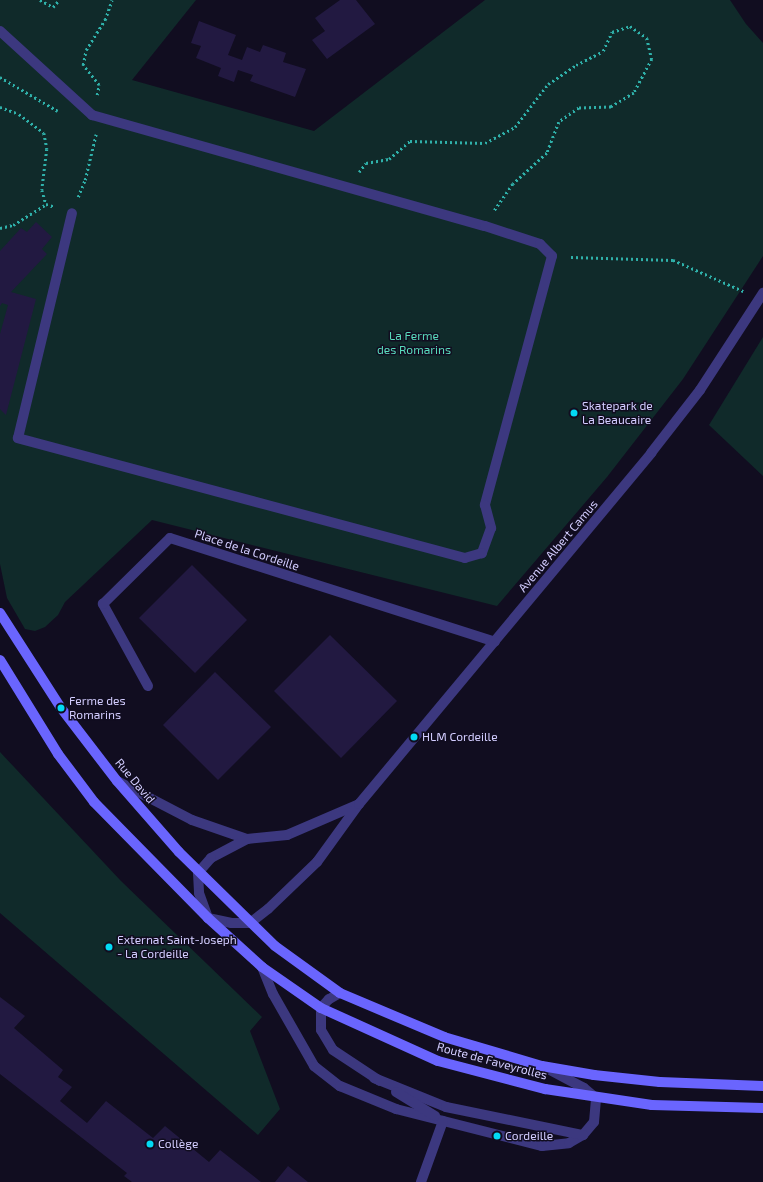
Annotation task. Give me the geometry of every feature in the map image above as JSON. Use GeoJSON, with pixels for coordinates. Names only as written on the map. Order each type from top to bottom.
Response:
{"type":"FeatureCollection","features":[{"type":"Feature","properties":{"kind":"main road","name":"Rue David"},"geometry":{"type":"LineString","coordinates":[[0,613],[61,708],[116,781],[198,873],[275,946]]}},
{"type":"Feature","properties":{"kind":"main road"},"geometry":{"type":"LineString","coordinates":[[0,660],[58,754],[94,802],[208,918]]}},
{"type":"Feature","properties":{"kind":"main road","name":"Route de Faveyrolles"},"geometry":{"type":"LineString","coordinates":[[208,918],[262,967],[322,1008],[438,1061],[545,1089],[596,1098],[652,1105],[763,1108]]}},
{"type":"Feature","properties":{"kind":"main road","name":"Route de Faveyrolles"},"geometry":{"type":"LineString","coordinates":[[275,946],[340,993],[444,1038],[542,1066],[594,1075],[660,1082],[763,1086]]}},
{"type":"Feature","properties":{"kind":"street"},"geometry":{"type":"LineString","coordinates":[[0,31],[92,115],[485,226],[540,244],[552,256],[485,505],[491,528],[482,553],[465,558],[18,438],[72,213]]}},
{"type":"Feature","properties":{"kind":"street","name":"Avenue Albert Camus"},"geometry":{"type":"LineString","coordinates":[[250,923],[268,910],[317,862],[359,804],[660,442],[700,390],[761,297]]}},
{"type":"Feature","properties":{"kind":"street","name":"Place de la Cordeille"},"geometry":{"type":"LineString","coordinates":[[148,686],[103,604],[170,538],[495,642]]}},
{"type":"Feature","properties":{"kind":"street","name":"Avenue Albert Camus"},"geometry":{"type":"LineString","coordinates":[[116,781],[192,820],[247,839]]}},
{"type":"Feature","properties":{"kind":"street","name":"Avenue Albert Camus"},"geometry":{"type":"LineString","coordinates":[[198,873],[221,852],[247,839],[287,835],[359,804]]}},
{"type":"Feature","properties":{"kind":"street"},"geometry":{"type":"LineString","coordinates":[[198,873],[199,893],[208,918],[231,923],[250,923]]}},
{"type":"Feature","properties":{"kind":"street"},"geometry":{"type":"LineString","coordinates":[[262,967],[273,994],[314,1066],[340,1086],[396,1109],[542,1146],[569,1143],[583,1135],[594,1122],[596,1098],[584,1088],[542,1066]]}},
{"type":"Feature","properties":{"kind":"street"},"geometry":{"type":"LineString","coordinates":[[340,993],[329,998],[322,1008],[321,1030],[334,1050],[374,1078],[443,1121]]}},
{"type":"Feature","properties":{"kind":"street"},"geometry":{"type":"LineString","coordinates":[[374,1078],[446,1106],[583,1135]]}},
{"type":"Feature","properties":{"kind":"street"},"geometry":{"type":"LineString","coordinates":[[421,1182],[443,1121]]}},
{"type":"Feature","properties":{"kind":"path"},"geometry":{"type":"LineString","coordinates":[[40,0],[53,7],[59,0]]}},
{"type":"Feature","properties":{"kind":"path"},"geometry":{"type":"LineString","coordinates":[[92,115],[99,85],[84,66],[86,50],[105,20],[112,0]]}},
{"type":"Feature","properties":{"kind":"path"},"geometry":{"type":"LineString","coordinates":[[348,187],[366,163],[389,159],[410,141],[485,143],[515,127],[548,84],[576,65],[603,51],[612,32],[630,26],[647,38],[652,59],[634,93],[612,107],[579,108],[559,122],[547,153],[513,184],[485,226]]}},
{"type":"Feature","properties":{"kind":"path"},"geometry":{"type":"LineString","coordinates":[[0,107],[19,114],[44,133],[47,149],[42,190],[46,204]]}},
{"type":"Feature","properties":{"kind":"path"},"geometry":{"type":"LineString","coordinates":[[46,204],[72,213],[85,180],[97,131]]}},
{"type":"Feature","properties":{"kind":"path"},"geometry":{"type":"LineString","coordinates":[[0,228],[13,225],[46,204]]}},
{"type":"Feature","properties":{"kind":"path"},"geometry":{"type":"LineString","coordinates":[[552,256],[673,260],[761,297]]}},
{"type":"Feature","properties":{"kind":"green space","name":"La Ferme des Romarins"},"geometry":{"type":"Polygon","coordinates":[[[0,0],[196,0],[132,80],[314,131],[485,0],[730,0],[746,24],[763,43],[763,256],[683,379],[607,477],[497,606],[152,520],[65,602],[58,615],[45,627],[35,631],[25,629],[7,598],[0,564],[0,0]]]}},
{"type":"Feature","properties":{"kind":"green space"},"geometry":{"type":"Polygon","coordinates":[[[763,337],[763,476],[709,425],[763,337]]]}},
{"type":"Feature","properties":{"kind":"green space"},"geometry":{"type":"Polygon","coordinates":[[[0,752],[121,881],[262,1017],[250,1031],[280,1109],[258,1135],[0,913],[0,752]]]}},
{"type":"Feature","properties":{"kind":"building"},"geometry":{"type":"Polygon","coordinates":[[[340,0],[356,0],[375,24],[327,59],[312,40],[325,31],[315,18],[340,0]]]}},
{"type":"Feature","properties":{"kind":"building"},"geometry":{"type":"Polygon","coordinates":[[[199,21],[236,35],[228,55],[242,60],[247,47],[260,52],[263,45],[286,53],[283,62],[306,69],[295,97],[250,81],[253,75],[238,70],[234,82],[218,76],[221,68],[196,58],[201,46],[191,43],[199,21]]]}},
{"type":"Feature","properties":{"kind":"building"},"geometry":{"type":"Polygon","coordinates":[[[36,222],[52,237],[42,249],[47,254],[11,292],[36,299],[6,415],[0,409],[0,334],[8,305],[2,303],[0,306],[0,251],[21,228],[27,232],[36,222]]]}},
{"type":"Feature","properties":{"kind":"building"},"geometry":{"type":"Polygon","coordinates":[[[192,565],[247,620],[195,673],[139,618],[192,565]]]}},
{"type":"Feature","properties":{"kind":"building"},"geometry":{"type":"Polygon","coordinates":[[[330,635],[397,701],[341,758],[274,691],[330,635]]]}},
{"type":"Feature","properties":{"kind":"building"},"geometry":{"type":"Polygon","coordinates":[[[215,672],[271,727],[218,780],[163,725],[215,672]]]}},
{"type":"Feature","properties":{"kind":"building"},"geometry":{"type":"Polygon","coordinates":[[[0,997],[25,1016],[14,1028],[63,1070],[58,1077],[72,1087],[60,1101],[87,1123],[106,1101],[153,1138],[165,1126],[209,1162],[220,1150],[261,1182],[132,1182],[124,1176],[127,1173],[0,1074],[0,997]]]}},
{"type":"Feature","properties":{"kind":"building"},"geometry":{"type":"Polygon","coordinates":[[[288,1166],[308,1182],[275,1182],[288,1166]]]}},
{"type":"Feature","properties":{"kind":"place","name":"Skatepark de La Beaucaire"},"geometry":{"type":"Point","coordinates":[574,413]}},
{"type":"Feature","properties":{"kind":"place","name":"Ferme des Romarins"},"geometry":{"type":"Point","coordinates":[61,708]}},
{"type":"Feature","properties":{"kind":"place","name":"HLM Cordeille"},"geometry":{"type":"Point","coordinates":[414,737]}},
{"type":"Feature","properties":{"kind":"place","name":"Externat Saint-Joseph - La Cordeille"},"geometry":{"type":"Point","coordinates":[109,947]}},
{"type":"Feature","properties":{"kind":"place","name":"Cordeille"},"geometry":{"type":"Point","coordinates":[497,1136]}},
{"type":"Feature","properties":{"kind":"place","name":"Collège"},"geometry":{"type":"Point","coordinates":[150,1144]}}]}
